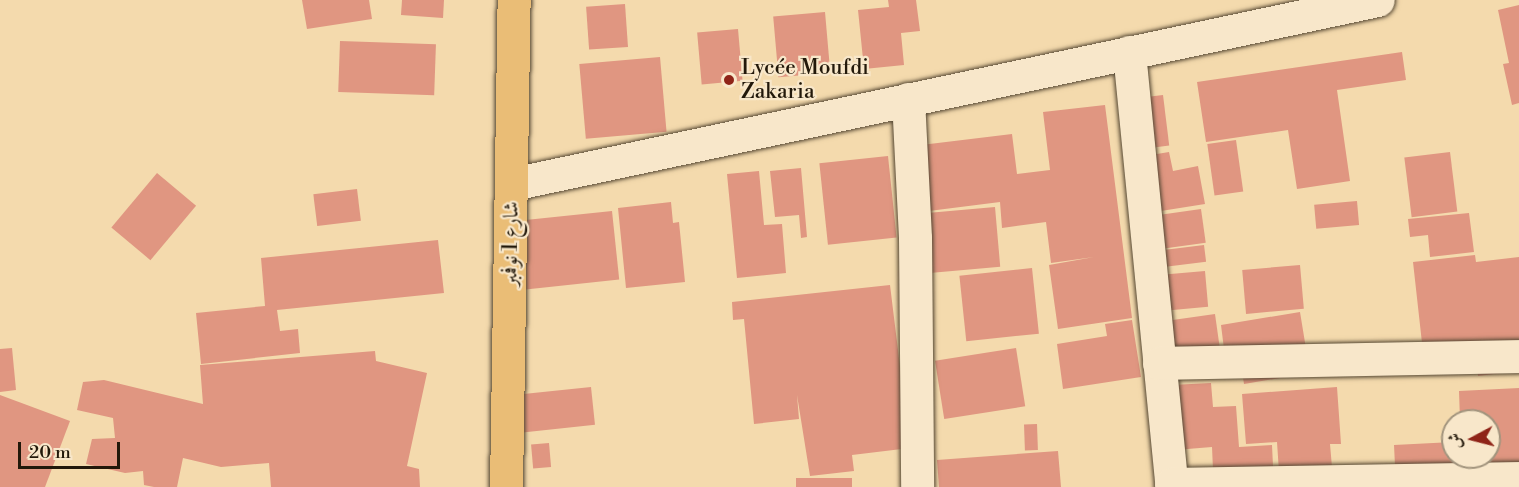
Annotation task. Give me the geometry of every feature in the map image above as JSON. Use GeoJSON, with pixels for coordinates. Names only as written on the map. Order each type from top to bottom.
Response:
{"type":"FeatureCollection","features":[{"type":"Feature","properties":{"kind":"main road","name":"شارع 1 نوفمبر"},"geometry":{"type":"LineString","coordinates":[[506,487],[514,0]]}},
{"type":"Feature","properties":{"kind":"street"},"geometry":{"type":"LineString","coordinates":[[512,184],[1378,0]]}},
{"type":"Feature","properties":{"kind":"street"},"geometry":{"type":"LineString","coordinates":[[1129,52],[1171,485],[1519,478]]}},
{"type":"Feature","properties":{"kind":"street"},"geometry":{"type":"LineString","coordinates":[[908,99],[915,238],[917,487]]}},
{"type":"Feature","properties":{"kind":"street"},"geometry":{"type":"LineString","coordinates":[[1159,363],[1519,356]]}},
{"type":"Feature","properties":{"kind":"building"},"geometry":{"type":"Polygon","coordinates":[[[302,0],[369,0],[372,19],[307,29],[302,0]]]}},
{"type":"Feature","properties":{"kind":"building"},"geometry":{"type":"Polygon","coordinates":[[[402,0],[444,0],[443,18],[401,15],[402,0]]]}},
{"type":"Feature","properties":{"kind":"building"},"geometry":{"type":"Polygon","coordinates":[[[888,0],[916,0],[920,31],[901,33],[904,65],[864,69],[858,10],[889,7],[888,0]]]}},
{"type":"Feature","properties":{"kind":"building"},"geometry":{"type":"Polygon","coordinates":[[[625,4],[628,47],[589,50],[586,7],[625,4]]]}},
{"type":"Feature","properties":{"kind":"building"},"geometry":{"type":"Polygon","coordinates":[[[1519,5],[1519,103],[1512,105],[1503,64],[1509,63],[1498,10],[1519,5]]]}},
{"type":"Feature","properties":{"kind":"building"},"geometry":{"type":"Polygon","coordinates":[[[825,12],[830,73],[779,77],[773,17],[825,12]]]}},
{"type":"Feature","properties":{"kind":"building"},"geometry":{"type":"Polygon","coordinates":[[[738,29],[743,81],[702,84],[697,33],[738,29]]]}},
{"type":"Feature","properties":{"kind":"building"},"geometry":{"type":"Polygon","coordinates":[[[340,41],[436,44],[434,95],[338,92],[340,41]]]}},
{"type":"Feature","properties":{"kind":"building"},"geometry":{"type":"Polygon","coordinates":[[[1402,52],[1406,80],[1337,90],[1350,181],[1297,189],[1288,130],[1206,142],[1197,82],[1402,52]]]}},
{"type":"Feature","properties":{"kind":"building"},"geometry":{"type":"Polygon","coordinates":[[[660,57],[667,132],[586,139],[579,64],[660,57]]]}},
{"type":"Feature","properties":{"kind":"building"},"geometry":{"type":"Polygon","coordinates":[[[1163,95],[1169,146],[1144,149],[1138,98],[1163,95]]]}},
{"type":"Feature","properties":{"kind":"building"},"geometry":{"type":"Polygon","coordinates":[[[1105,105],[1132,318],[1058,329],[1049,265],[1094,257],[1051,263],[1046,222],[1002,228],[1000,202],[921,212],[913,146],[1012,134],[1017,174],[1050,170],[1043,112],[1105,105]]]}},
{"type":"Feature","properties":{"kind":"building"},"geometry":{"type":"Polygon","coordinates":[[[1236,140],[1243,191],[1215,196],[1207,144],[1236,140]]]}},
{"type":"Feature","properties":{"kind":"building"},"geometry":{"type":"Polygon","coordinates":[[[1169,152],[1173,171],[1198,166],[1205,204],[1142,214],[1133,158],[1169,152]]]}},
{"type":"Feature","properties":{"kind":"building"},"geometry":{"type":"Polygon","coordinates":[[[1450,152],[1457,212],[1412,217],[1404,158],[1450,152]]]}},
{"type":"Feature","properties":{"kind":"building"},"geometry":{"type":"Polygon","coordinates":[[[888,156],[897,238],[828,245],[819,163],[888,156]]]}},
{"type":"Feature","properties":{"kind":"building"},"geometry":{"type":"Polygon","coordinates":[[[801,168],[807,237],[801,238],[799,215],[775,217],[770,171],[801,168]]]}},
{"type":"Feature","properties":{"kind":"building"},"geometry":{"type":"Polygon","coordinates":[[[759,171],[764,225],[782,224],[786,273],[737,278],[727,174],[759,171]]]}},
{"type":"Feature","properties":{"kind":"building"},"geometry":{"type":"Polygon","coordinates":[[[157,173],[196,206],[150,260],[111,227],[157,173]]]}},
{"type":"Feature","properties":{"kind":"building"},"geometry":{"type":"Polygon","coordinates":[[[357,189],[361,221],[317,226],[313,194],[357,189]]]}},
{"type":"Feature","properties":{"kind":"building"},"geometry":{"type":"Polygon","coordinates":[[[1357,201],[1359,225],[1316,229],[1314,205],[1357,201]]]}},
{"type":"Feature","properties":{"kind":"building"},"geometry":{"type":"Polygon","coordinates":[[[671,202],[673,223],[679,222],[685,282],[626,288],[618,208],[671,202]]]}},
{"type":"Feature","properties":{"kind":"building"},"geometry":{"type":"Polygon","coordinates":[[[995,207],[1000,267],[919,274],[913,214],[995,207]]]}},
{"type":"Feature","properties":{"kind":"building"},"geometry":{"type":"Polygon","coordinates":[[[1201,209],[1206,243],[1142,252],[1138,218],[1201,209]]]}},
{"type":"Feature","properties":{"kind":"building"},"geometry":{"type":"Polygon","coordinates":[[[612,211],[619,280],[526,289],[519,221],[612,211]]]}},
{"type":"Feature","properties":{"kind":"building"},"geometry":{"type":"Polygon","coordinates":[[[1469,213],[1474,252],[1430,257],[1428,235],[1410,237],[1408,219],[1469,213]]]}},
{"type":"Feature","properties":{"kind":"building"},"geometry":{"type":"Polygon","coordinates":[[[438,240],[444,293],[277,310],[280,331],[298,329],[300,353],[201,364],[196,313],[265,306],[261,258],[438,240]]]}},
{"type":"Feature","properties":{"kind":"building"},"geometry":{"type":"Polygon","coordinates":[[[1204,245],[1206,262],[1146,269],[1143,252],[1204,245]]]}},
{"type":"Feature","properties":{"kind":"building"},"geometry":{"type":"Polygon","coordinates":[[[1475,255],[1476,262],[1519,257],[1519,371],[1478,376],[1475,346],[1423,352],[1413,262],[1475,255]]]}},
{"type":"Feature","properties":{"kind":"building"},"geometry":{"type":"Polygon","coordinates":[[[1300,265],[1304,309],[1246,314],[1242,270],[1300,265]]]}},
{"type":"Feature","properties":{"kind":"building"},"geometry":{"type":"Polygon","coordinates":[[[1032,268],[1039,334],[966,341],[959,276],[1032,268]]]}},
{"type":"Feature","properties":{"kind":"building"},"geometry":{"type":"Polygon","coordinates":[[[1205,271],[1208,307],[1156,311],[1153,276],[1205,271]]]}},
{"type":"Feature","properties":{"kind":"building"},"geometry":{"type":"Polygon","coordinates":[[[890,285],[910,448],[852,455],[854,471],[810,476],[797,395],[799,419],[754,424],[744,319],[733,320],[732,302],[890,285]]]}},
{"type":"Feature","properties":{"kind":"building"},"geometry":{"type":"Polygon","coordinates":[[[1300,312],[1310,373],[1244,384],[1238,347],[1224,349],[1221,325],[1300,312]]]}},
{"type":"Feature","properties":{"kind":"building"},"geometry":{"type":"Polygon","coordinates":[[[1215,314],[1222,362],[1174,368],[1167,321],[1215,314]]]}},
{"type":"Feature","properties":{"kind":"building"},"geometry":{"type":"Polygon","coordinates":[[[1132,320],[1141,377],[1063,389],[1057,344],[1107,336],[1105,324],[1132,320]]]}},
{"type":"Feature","properties":{"kind":"building"},"geometry":{"type":"Polygon","coordinates":[[[12,348],[16,390],[0,392],[0,349],[12,348]]]}},
{"type":"Feature","properties":{"kind":"building"},"geometry":{"type":"Polygon","coordinates":[[[1016,348],[1025,406],[944,419],[935,361],[1016,348]]]}},
{"type":"Feature","properties":{"kind":"building"},"geometry":{"type":"Polygon","coordinates":[[[375,351],[376,361],[427,373],[407,466],[419,469],[420,487],[271,487],[269,463],[221,467],[183,458],[177,487],[154,487],[144,485],[143,471],[125,473],[86,464],[92,439],[115,438],[113,418],[77,410],[83,382],[104,380],[203,404],[200,365],[375,351]]]}},
{"type":"Feature","properties":{"kind":"building"},"geometry":{"type":"Polygon","coordinates":[[[1211,383],[1213,407],[1236,406],[1239,447],[1272,445],[1274,487],[1213,470],[1212,447],[1175,450],[1172,385],[1211,383]]]}},
{"type":"Feature","properties":{"kind":"building"},"geometry":{"type":"Polygon","coordinates":[[[591,387],[595,425],[520,433],[516,395],[591,387]]]}},
{"type":"Feature","properties":{"kind":"building"},"geometry":{"type":"Polygon","coordinates":[[[1337,387],[1341,444],[1330,444],[1333,479],[1280,487],[1277,442],[1246,444],[1242,394],[1337,387]]]}},
{"type":"Feature","properties":{"kind":"building"},"geometry":{"type":"Polygon","coordinates":[[[1519,388],[1519,487],[1396,487],[1394,445],[1441,443],[1441,469],[1501,469],[1501,409],[1460,409],[1459,391],[1519,388]]]}},
{"type":"Feature","properties":{"kind":"building"},"geometry":{"type":"Polygon","coordinates":[[[0,395],[70,421],[45,487],[0,487],[0,395]]]}},
{"type":"Feature","properties":{"kind":"building"},"geometry":{"type":"Polygon","coordinates":[[[1024,424],[1037,424],[1038,450],[1025,450],[1024,424]]]}},
{"type":"Feature","properties":{"kind":"building"},"geometry":{"type":"Polygon","coordinates":[[[549,443],[551,467],[533,468],[531,445],[549,443]]]}},
{"type":"Feature","properties":{"kind":"building"},"geometry":{"type":"Polygon","coordinates":[[[1058,451],[1061,487],[939,487],[937,460],[1058,451]]]}},
{"type":"Feature","properties":{"kind":"building"},"geometry":{"type":"Polygon","coordinates":[[[796,478],[852,478],[852,487],[796,487],[796,478]]]}},
{"type":"Feature","properties":{"kind":"place","name":"Lycée Moufdi Zakaria"},"geometry":{"type":"Point","coordinates":[729,80]}}]}
